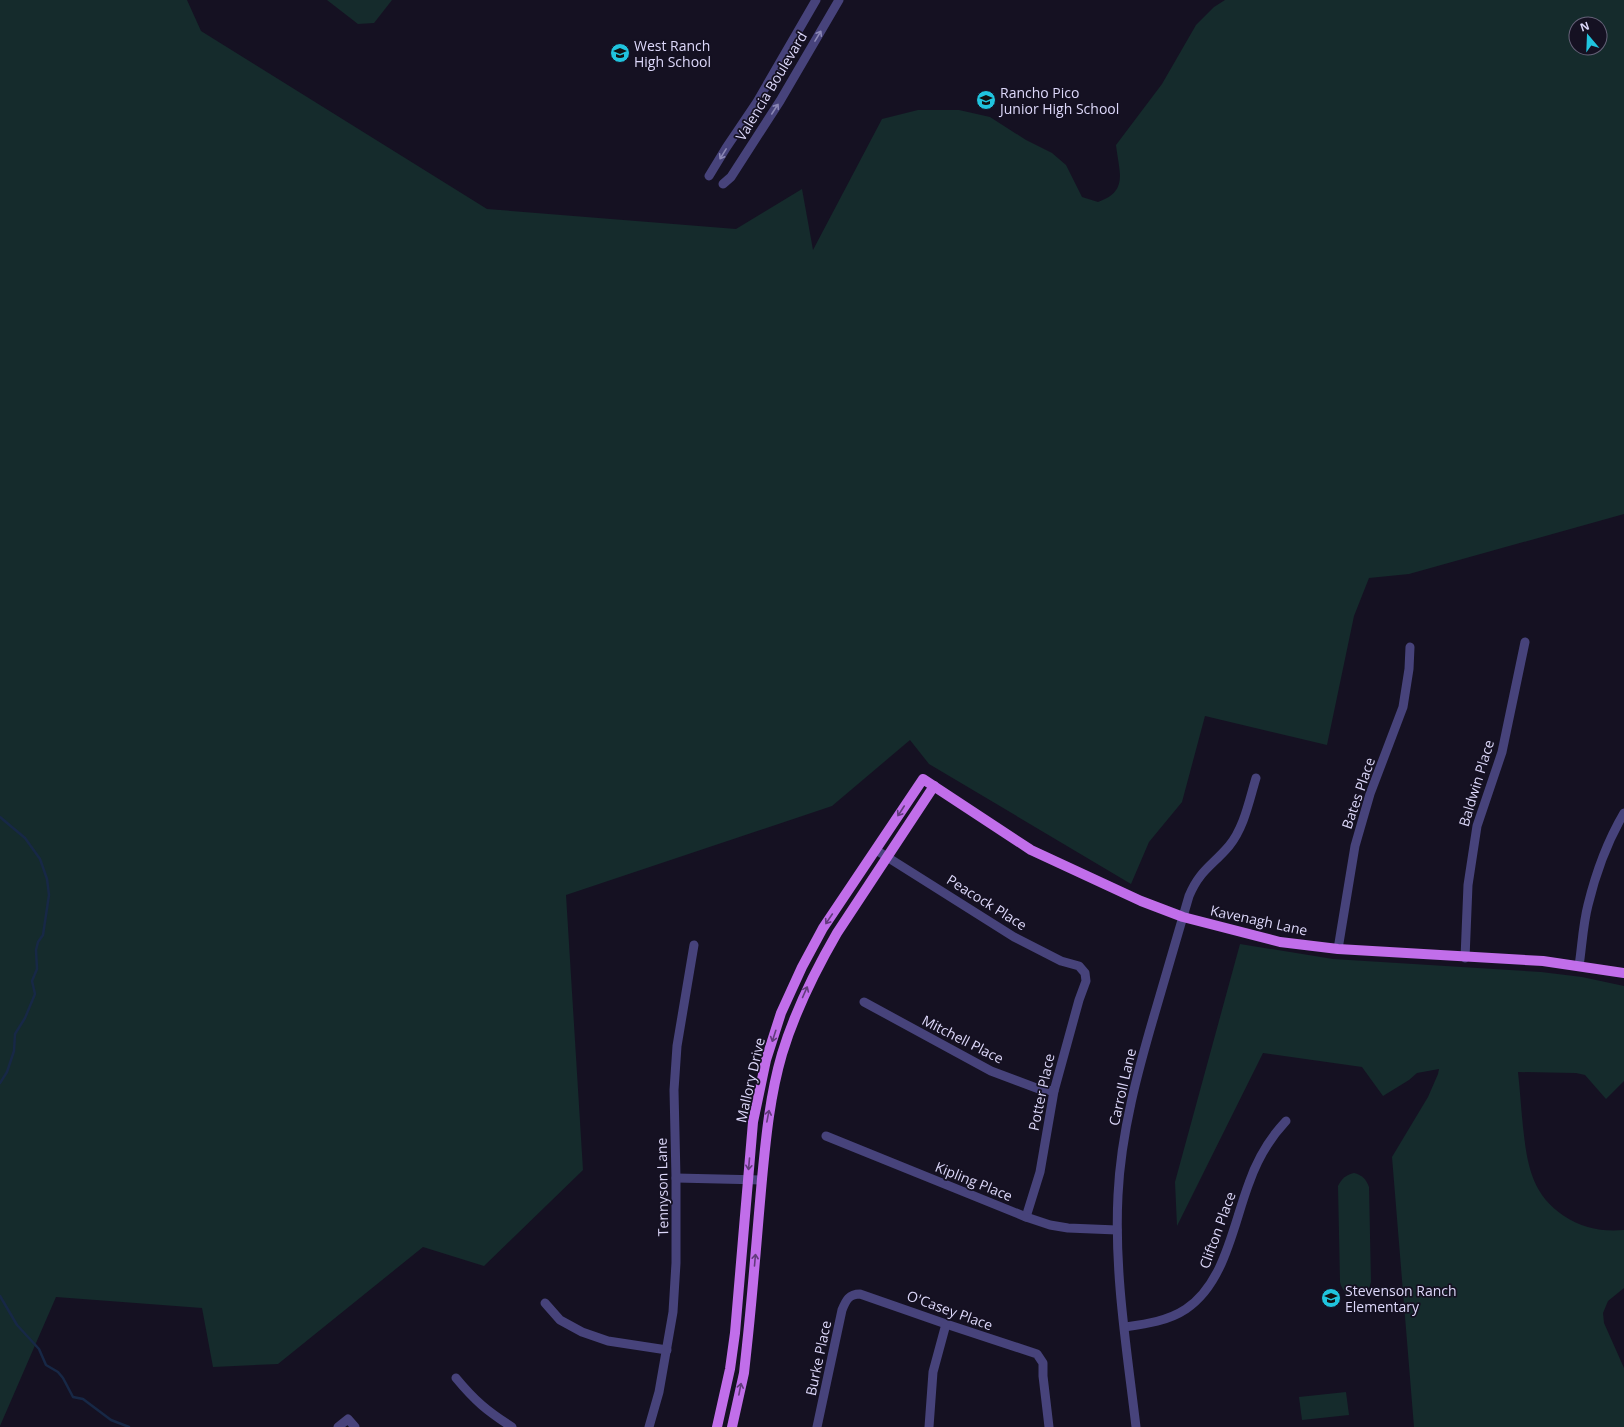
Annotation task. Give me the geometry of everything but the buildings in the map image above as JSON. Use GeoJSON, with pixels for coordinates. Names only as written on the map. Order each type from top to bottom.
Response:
{"type":"FeatureCollection","features":[{"type":"Feature","properties":{"kind":"main road","name":"Kavenagh Lane"},"geometry":{"type":"LineString","coordinates":[[923,778],[1031,850],[1140,901],[1183,917],[1280,942],[1338,949],[1465,958],[1543,961],[1624,973]]}},
{"type":"Feature","properties":{"kind":"main road","name":"Mallory Drive"},"geometry":{"type":"LineString","coordinates":[[718,1427],[730,1369],[735,1332],[753,1122],[766,1060],[782,1013],[802,967],[824,928],[923,778]]}},
{"type":"Feature","properties":{"kind":"main road"},"geometry":{"type":"LineString","coordinates":[[732,1427],[744,1373],[767,1123],[782,1054],[797,1012],[811,980],[837,933],[934,786]]}},
{"type":"Feature","properties":{"kind":"street","name":"Valencia Boulevard"},"geometry":{"type":"LineString","coordinates":[[710,176],[756,102],[816,0]]}},
{"type":"Feature","properties":{"kind":"street","name":"Valencia Boulevard"},"geometry":{"type":"LineString","coordinates":[[724,184],[731,177],[780,101],[839,0]]}},
{"type":"Feature","properties":{"kind":"street","name":"Baldwin Place"},"geometry":{"type":"LineString","coordinates":[[1465,958],[1468,885],[1476,826],[1502,752],[1524,642]]}},
{"type":"Feature","properties":{"kind":"street","name":"Bates Place"},"geometry":{"type":"LineString","coordinates":[[1338,949],[1355,846],[1370,794],[1403,707],[1409,669],[1410,647]]}},
{"type":"Feature","properties":{"kind":"street","name":"Carroll Lane"},"geometry":{"type":"LineString","coordinates":[[1136,1427],[1117,1262],[1120,1164],[1131,1104],[1138,1073],[1194,883],[1229,846],[1238,831],[1256,778]]}},
{"type":"Feature","properties":{"kind":"street"},"geometry":{"type":"LineString","coordinates":[[1579,966],[1588,905],[1605,849],[1624,813]]}},
{"type":"Feature","properties":{"kind":"street","name":"Peacock Place"},"geometry":{"type":"LineString","coordinates":[[876,850],[1014,937],[1061,961],[1079,966],[1085,974]]}},
{"type":"Feature","properties":{"kind":"street","name":"Tennyson Lane"},"geometry":{"type":"LineString","coordinates":[[649,1427],[658,1392],[674,1312],[676,1263],[676,1178],[674,1090],[677,1046],[694,945]]}},
{"type":"Feature","properties":{"kind":"street","name":"Potter Place"},"geometry":{"type":"LineString","coordinates":[[1026,1217],[1040,1172],[1054,1091],[1079,1000],[1086,981],[1085,974]]}},
{"type":"Feature","properties":{"kind":"street","name":"Mitchell Place"},"geometry":{"type":"LineString","coordinates":[[864,1002],[991,1071],[1039,1089],[1054,1091]]}},
{"type":"Feature","properties":{"kind":"street","name":"Clifton Place"},"geometry":{"type":"LineString","coordinates":[[1125,1327],[1166,1319],[1185,1310],[1201,1298],[1213,1281],[1221,1264],[1249,1182],[1259,1158],[1272,1135],[1286,1121]]}},
{"type":"Feature","properties":{"kind":"street","name":"Kipling Place"},"geometry":{"type":"LineString","coordinates":[[826,1136],[1026,1217],[1050,1225],[1068,1228],[1117,1230]]}},
{"type":"Feature","properties":{"kind":"street"},"geometry":{"type":"LineString","coordinates":[[676,1178],[762,1180]]}},
{"type":"Feature","properties":{"kind":"street","name":"O'Casey Place"},"geometry":{"type":"LineString","coordinates":[[850,1296],[860,1294],[872,1297],[1024,1351],[1035,1353],[1040,1357],[1043,1363],[1043,1376],[1049,1427]]}},
{"type":"Feature","properties":{"kind":"street","name":"Burke Place"},"geometry":{"type":"LineString","coordinates":[[817,1427],[842,1310],[846,1299],[850,1296]]}},
{"type":"Feature","properties":{"kind":"street"},"geometry":{"type":"LineString","coordinates":[[545,1303],[560,1320],[582,1332],[608,1340],[667,1350]]}},
{"type":"Feature","properties":{"kind":"street"},"geometry":{"type":"LineString","coordinates":[[929,1427],[934,1372],[946,1324]]}},
{"type":"Feature","properties":{"kind":"street"},"geometry":{"type":"LineString","coordinates":[[456,1378],[472,1397],[489,1412],[512,1427]]}},
{"type":"Feature","properties":{"kind":"street"},"geometry":{"type":"LineString","coordinates":[[338,1427],[348,1419],[355,1427]]}},
{"type":"Feature","properties":{"kind":"green space"},"geometry":{"type":"Polygon","coordinates":[[[0,0],[187,0],[201,31],[487,209],[736,229],[802,189],[813,250],[882,119],[918,110],[959,110],[990,117],[1026,140],[1052,153],[1066,165],[1082,197],[1098,202],[1108,198],[1118,186],[1120,180],[1116,145],[1162,84],[1196,25],[1214,7],[1225,0],[1624,0],[1624,514],[1409,574],[1369,578],[1354,616],[1327,745],[1205,716],[1182,802],[1149,842],[1131,884],[929,764],[910,740],[832,806],[566,895],[583,1170],[484,1266],[423,1247],[278,1364],[213,1367],[202,1308],[56,1297],[0,1426],[0,0]]]}},
{"type":"Feature","properties":{"kind":"green space"},"geometry":{"type":"Polygon","coordinates":[[[327,0],[392,0],[374,23],[358,24],[327,0]]]}},
{"type":"Feature","properties":{"kind":"green space"},"geometry":{"type":"Polygon","coordinates":[[[1240,944],[1333,959],[1541,972],[1582,977],[1624,986],[1624,1081],[1606,1099],[1585,1075],[1576,1073],[1518,1072],[1526,1153],[1533,1177],[1544,1198],[1564,1216],[1578,1224],[1600,1230],[1624,1230],[1624,1288],[1608,1301],[1603,1313],[1604,1323],[1624,1368],[1624,1427],[1414,1427],[1392,1157],[1428,1097],[1439,1069],[1417,1073],[1409,1080],[1383,1096],[1362,1067],[1263,1053],[1177,1226],[1175,1182],[1240,944]]]}},
{"type":"Feature","properties":{"kind":"green space"},"geometry":{"type":"Polygon","coordinates":[[[1354,1173],[1363,1178],[1369,1187],[1371,1282],[1369,1289],[1365,1293],[1356,1297],[1346,1293],[1340,1282],[1338,1186],[1344,1177],[1354,1173]]]}},
{"type":"Feature","properties":{"kind":"green space"},"geometry":{"type":"Polygon","coordinates":[[[1346,1392],[1349,1415],[1302,1420],[1299,1397],[1346,1392]]]}},
{"type":"Feature","properties":{"kind":"waterway"},"geometry":{"type":"LineString","coordinates":[[0,817],[25,838],[40,859],[47,879],[49,895],[43,935],[38,942],[36,950],[37,969],[32,981],[35,994],[25,1018],[15,1034],[14,1051],[7,1072],[0,1083]]}},
{"type":"Feature","properties":{"kind":"waterway"},"geometry":{"type":"LineString","coordinates":[[0,1296],[17,1325],[39,1349],[46,1365],[58,1372],[63,1378],[73,1397],[83,1399],[111,1420],[129,1427]]}},
{"type":"Feature","properties":{"kind":"place","name":"West Ranch High School"},"geometry":{"type":"Point","coordinates":[620,53]}},
{"type":"Feature","properties":{"kind":"place","name":"Rancho Pico Junior High School"},"geometry":{"type":"Point","coordinates":[986,100]}},
{"type":"Feature","properties":{"kind":"place","name":"Stevenson Ranch Elementary"},"geometry":{"type":"Point","coordinates":[1331,1298]}}]}
